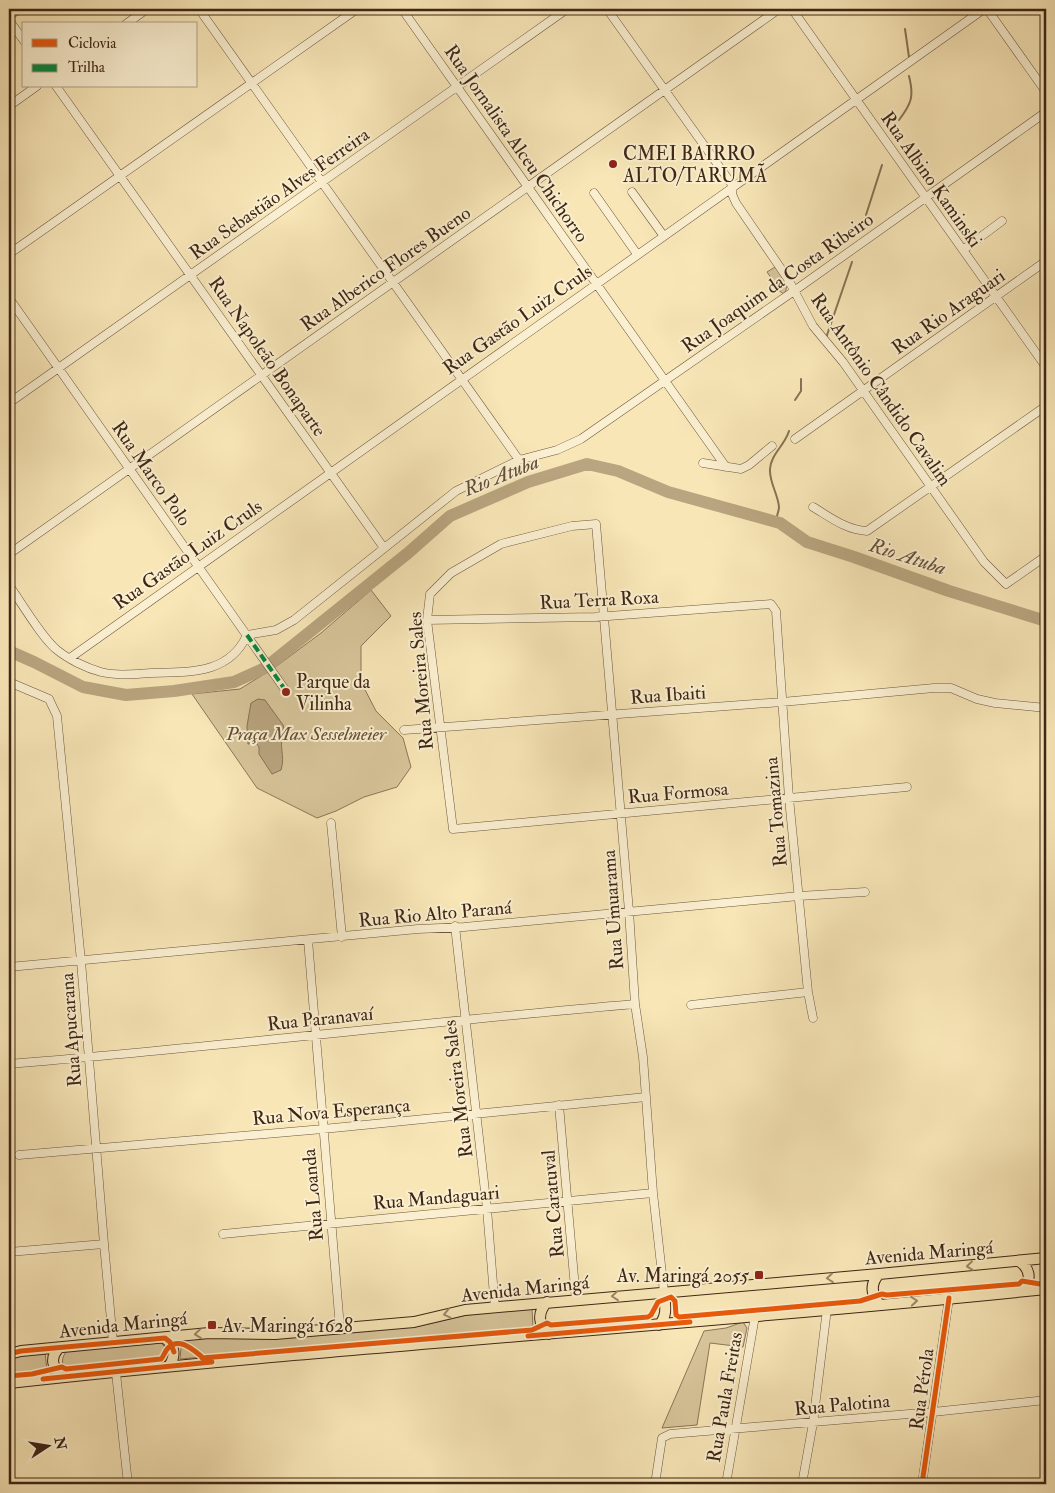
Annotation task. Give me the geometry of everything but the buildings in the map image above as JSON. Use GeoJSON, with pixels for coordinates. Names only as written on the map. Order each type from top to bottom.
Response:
{"type":"FeatureCollection","features":[{"type":"Feature","properties":{"kind":"main road","name":"Avenida Maringá"},"geometry":{"type":"LineString","coordinates":[[9,1354],[209,1333],[275,1334],[414,1322],[465,1310],[1046,1258]]}},
{"type":"Feature","properties":{"kind":"main road"},"geometry":{"type":"LineString","coordinates":[[1019,1261],[1024,1264],[1029,1275],[1028,1282],[1021,1292]]}},
{"type":"Feature","properties":{"kind":"main road"},"geometry":{"type":"LineString","coordinates":[[879,1274],[874,1282],[872,1291],[879,1304]]}},
{"type":"Feature","properties":{"kind":"main road"},"geometry":{"type":"LineString","coordinates":[[9,1383],[169,1366],[659,1325],[1046,1289]]}},
{"type":"Feature","properties":{"kind":"main road"},"geometry":{"type":"LineString","coordinates":[[659,1325],[665,1315],[664,1292]]}},
{"type":"Feature","properties":{"kind":"main road"},"geometry":{"type":"LineString","coordinates":[[547,1302],[543,1307],[540,1318],[542,1326],[548,1334]]}},
{"type":"Feature","properties":{"kind":"main road"},"geometry":{"type":"LineString","coordinates":[[165,1338],[173,1349],[173,1360],[169,1366]]}},
{"type":"Feature","properties":{"kind":"main road"},"geometry":{"type":"LineString","coordinates":[[59,1348],[53,1357],[53,1363],[55,1370],[61,1377]]}},
{"type":"Feature","properties":{"kind":"street"},"geometry":{"type":"LineString","coordinates":[[19,9],[9,18],[22,38]]}},
{"type":"Feature","properties":{"kind":"street"},"geometry":{"type":"LineString","coordinates":[[129,22],[147,9]]}},
{"type":"Feature","properties":{"kind":"street"},"geometry":{"type":"LineString","coordinates":[[199,9],[518,460]]}},
{"type":"Feature","properties":{"kind":"street"},"geometry":{"type":"LineString","coordinates":[[9,254],[357,9]]}},
{"type":"Feature","properties":{"kind":"street","name":"Rua Jornalista Alceu Chichorro"},"geometry":{"type":"LineString","coordinates":[[402,9],[726,467]]}},
{"type":"Feature","properties":{"kind":"street","name":"Rua Sebastião Alves Ferreira"},"geometry":{"type":"LineString","coordinates":[[9,403],[567,9]]}},
{"type":"Feature","properties":{"kind":"street","name":"Rua Antônio Cândido Cavalim"},"geometry":{"type":"LineString","coordinates":[[607,9],[733,186],[732,194],[736,204],[794,291],[813,326],[843,362],[979,555],[1006,584],[1046,556]]}},
{"type":"Feature","properties":{"kind":"street","name":"Rua Alberico Flores Bueno"},"geometry":{"type":"LineString","coordinates":[[9,554],[779,9]]}},
{"type":"Feature","properties":{"kind":"street","name":"Rua Albino Kaminski"},"geometry":{"type":"LineString","coordinates":[[792,9],[1046,368]]}},
{"type":"Feature","properties":{"kind":"street"},"geometry":{"type":"LineString","coordinates":[[986,9],[1046,92]]}},
{"type":"Feature","properties":{"kind":"street","name":"Rua Gastão Luiz Cruls"},"geometry":{"type":"LineString","coordinates":[[70,658],[596,283],[986,9]]}},
{"type":"Feature","properties":{"kind":"street"},"geometry":{"type":"LineString","coordinates":[[9,106],[34,88]]}},
{"type":"Feature","properties":{"kind":"street","name":"Rua Napoleão Bonaparte"},"geometry":{"type":"LineString","coordinates":[[57,88],[384,548]]}},
{"type":"Feature","properties":{"kind":"street","name":"Rua Joaquim da Costa Ribeiro"},"geometry":{"type":"LineString","coordinates":[[247,635],[276,630],[286,626],[456,490],[518,460],[557,450],[574,443],[794,291],[1046,112]]}},
{"type":"Feature","properties":{"kind":"street"},"geometry":{"type":"LineString","coordinates":[[632,192],[663,236]]}},
{"type":"Feature","properties":{"kind":"street"},"geometry":{"type":"LineString","coordinates":[[594,194],[637,254]]}},
{"type":"Feature","properties":{"kind":"street"},"geometry":{"type":"LineString","coordinates":[[963,250],[1002,221]]}},
{"type":"Feature","properties":{"kind":"street","name":"Rua Rio Araguari"},"geometry":{"type":"LineString","coordinates":[[795,439],[1046,261]]}},
{"type":"Feature","properties":{"kind":"street","name":"Rua Marco Polo"},"geometry":{"type":"LineString","coordinates":[[9,298],[286,691]]}},
{"type":"Feature","properties":{"kind":"street"},"geometry":{"type":"LineString","coordinates":[[813,507],[852,529],[867,531],[1046,406]]}},
{"type":"Feature","properties":{"kind":"street"},"geometry":{"type":"LineString","coordinates":[[703,463],[737,469],[745,468],[772,446]]}},
{"type":"Feature","properties":{"kind":"street","name":"Rua Umuarama"},"geometry":{"type":"LineString","coordinates":[[596,524],[629,911],[635,1004],[643,1057],[653,1193],[664,1292]]}},
{"type":"Feature","properties":{"kind":"street","name":"Rua Moreira Sales"},"geometry":{"type":"LineString","coordinates":[[452,829],[427,620],[430,594],[451,573],[501,544],[572,526],[596,524]]}},
{"type":"Feature","properties":{"kind":"street"},"geometry":{"type":"LineString","coordinates":[[9,585],[51,645],[70,658],[95,670],[110,674],[193,671],[206,668],[229,658],[242,647],[247,635]]}},
{"type":"Feature","properties":{"kind":"street","name":"Rua Terra Roxa"},"geometry":{"type":"LineString","coordinates":[[427,620],[604,617],[771,604]]}},
{"type":"Feature","properties":{"kind":"street","name":"Rua Tomazina"},"geometry":{"type":"LineString","coordinates":[[771,604],[776,611],[789,798],[808,992],[813,1018]]}},
{"type":"Feature","properties":{"kind":"street","name":"Rua Apucarana"},"geometry":{"type":"LineString","coordinates":[[9,682],[49,699],[57,716],[81,961],[113,1342]]}},
{"type":"Feature","properties":{"kind":"street","name":"Rua Ibaiti"},"geometry":{"type":"LineString","coordinates":[[404,730],[782,702],[934,688],[951,688],[977,699],[995,703],[1046,708]]}},
{"type":"Feature","properties":{"kind":"street","name":"Rua Formosa"},"geometry":{"type":"LineString","coordinates":[[452,829],[907,787]]}},
{"type":"Feature","properties":{"kind":"street"},"geometry":{"type":"LineString","coordinates":[[331,823],[342,937]]}},
{"type":"Feature","properties":{"kind":"street","name":"Rua Rio Alto Paraná"},"geometry":{"type":"LineString","coordinates":[[9,967],[456,926],[464,927],[799,896],[865,892]]}},
{"type":"Feature","properties":{"kind":"street","name":"Rua Moreira Sales"},"geometry":{"type":"LineString","coordinates":[[456,926],[487,1208],[495,1308]]}},
{"type":"Feature","properties":{"kind":"street","name":"Rua Loanda"},"geometry":{"type":"LineString","coordinates":[[308,940],[340,1328]]}},
{"type":"Feature","properties":{"kind":"street"},"geometry":{"type":"LineString","coordinates":[[691,1005],[808,992]]}},
{"type":"Feature","properties":{"kind":"street","name":"Rua Paranavaí"},"geometry":{"type":"LineString","coordinates":[[9,1064],[316,1036],[466,1018],[635,1004]]}},
{"type":"Feature","properties":{"kind":"street","name":"Rua Nova Esperança"},"geometry":{"type":"LineString","coordinates":[[19,1154],[477,1114],[646,1097]]}},
{"type":"Feature","properties":{"kind":"street","name":"Rua Caratuval"},"geometry":{"type":"LineString","coordinates":[[560,1106],[576,1300]]}},
{"type":"Feature","properties":{"kind":"street","name":"Rua Mandaguari"},"geometry":{"type":"LineString","coordinates":[[223,1234],[653,1193]]}},
{"type":"Feature","properties":{"kind":"street"},"geometry":{"type":"LineString","coordinates":[[9,1252],[104,1244]]}},
{"type":"Feature","properties":{"kind":"street","name":"Rua Pérola"},"geometry":{"type":"LineString","coordinates":[[922,1484],[950,1298]]}},
{"type":"Feature","properties":{"kind":"street"},"geometry":{"type":"LineString","coordinates":[[802,1484],[813,1423],[827,1309]]}},
{"type":"Feature","properties":{"kind":"street","name":"Rua Paula Freitas"},"geometry":{"type":"LineString","coordinates":[[726,1484],[755,1316]]}},
{"type":"Feature","properties":{"kind":"street"},"geometry":{"type":"LineString","coordinates":[[116,1373],[128,1484]]}},
{"type":"Feature","properties":{"kind":"street","name":"Rua Palotina"},"geometry":{"type":"LineString","coordinates":[[655,1484],[662,1438],[670,1434],[736,1430],[1046,1400]]}},
{"type":"Feature","properties":{"kind":"green space"},"geometry":{"type":"Polygon","coordinates":[[[775,267],[786,283],[784,294],[778,290],[767,272],[775,267]]]}},
{"type":"Feature","properties":{"kind":"green space","name":"Praça Max Sesselmeier"},"geometry":{"type":"Polygon","coordinates":[[[371,590],[391,616],[361,646],[361,682],[376,711],[403,738],[411,767],[397,787],[364,797],[317,818],[257,788],[192,694],[240,689],[274,668],[321,633],[371,590]]]}},
{"type":"Feature","properties":{"kind":"green space"},"geometry":{"type":"Polygon","coordinates":[[[532,1308],[533,1328],[180,1359],[181,1348],[177,1341],[210,1338],[275,1339],[415,1327],[467,1315],[532,1308]]]}},
{"type":"Feature","properties":{"kind":"green space"},"geometry":{"type":"Polygon","coordinates":[[[743,1322],[747,1328],[743,1347],[710,1343],[697,1425],[662,1428],[704,1331],[726,1328],[743,1322]]]}},
{"type":"Feature","properties":{"kind":"green space"},"geometry":{"type":"Polygon","coordinates":[[[161,1343],[165,1347],[166,1352],[164,1362],[67,1371],[63,1364],[63,1358],[67,1351],[161,1343]]]}},
{"type":"Feature","properties":{"kind":"green space"},"geometry":{"type":"Polygon","coordinates":[[[45,1352],[47,1371],[9,1374],[9,1357],[45,1352]]]}},
{"type":"Feature","properties":{"kind":"shaded area"},"geometry":{"type":"Polygon","coordinates":[[[258,699],[265,700],[283,725],[285,732],[282,741],[283,759],[281,770],[272,774],[259,754],[259,747],[256,743],[248,744],[247,726],[251,703],[258,699]]]}},
{"type":"Feature","properties":{"kind":"waterway"},"geometry":{"type":"LineString","coordinates":[[905,29],[909,57]]}},
{"type":"Feature","properties":{"kind":"waterway"},"geometry":{"type":"LineString","coordinates":[[899,120],[911,99],[909,76]]}},
{"type":"Feature","properties":{"kind":"waterway"},"geometry":{"type":"LineString","coordinates":[[866,215],[882,165]]}},
{"type":"Feature","properties":{"kind":"waterway"},"geometry":{"type":"LineString","coordinates":[[826,338],[852,262]]}},
{"type":"Feature","properties":{"kind":"waterway"},"geometry":{"type":"LineString","coordinates":[[795,400],[801,391],[801,379]]}},
{"type":"Feature","properties":{"kind":"waterway"},"geometry":{"type":"LineString","coordinates":[[776,522],[779,507],[770,469],[773,459],[789,431]]}},
{"type":"Feature","properties":{"kind":"waterway","name":"Rio Atuba"},"geometry":{"type":"LineString","coordinates":[[9,651],[83,687],[126,695],[174,691],[234,682],[265,668],[408,553],[450,516],[528,482],[587,464],[618,471],[668,492],[780,523],[807,542],[949,591],[1046,621]]}},
{"type":"Feature","properties":{"kind":"marked path"},"geometry":{"type":"LineString","coordinates":[[247,635],[286,691]]}},
{"type":"Feature","properties":{"kind":"cycle path"},"geometry":{"type":"LineString","coordinates":[[9,1376],[32,1374],[62,1367],[66,1369],[161,1359],[168,1348],[177,1344],[190,1347],[202,1358],[532,1330],[547,1323],[551,1325],[648,1317],[658,1302],[671,1297],[675,1301],[676,1315],[679,1317],[860,1301],[882,1294],[1019,1284],[1022,1281],[1046,1285]]}},
{"type":"Feature","properties":{"kind":"cycle path"},"geometry":{"type":"LineString","coordinates":[[922,1484],[949,1298]]}},
{"type":"Feature","properties":{"kind":"cycle path"},"geometry":{"type":"LineString","coordinates":[[528,1336],[690,1322]]}},
{"type":"Feature","properties":{"kind":"cycle path"},"geometry":{"type":"LineString","coordinates":[[9,1354],[21,1351],[165,1338],[170,1342],[174,1352]]}},
{"type":"Feature","properties":{"kind":"cycle path"},"geometry":{"type":"LineString","coordinates":[[43,1379],[212,1362]]}},
{"type":"Feature","properties":{"kind":"place","name":"CMEI BAIRRO ALTO/TARUMÃ"},"geometry":{"type":"Point","coordinates":[613,164]}},
{"type":"Feature","properties":{"kind":"place","name":"Parque da Vilinha"},"geometry":{"type":"Point","coordinates":[286,692]}},
{"type":"Feature","properties":{"kind":"place","name":"Av. Maringá 2055"},"geometry":{"type":"Point","coordinates":[759,1275]}},
{"type":"Feature","properties":{"kind":"place","name":"Av. Maringá 1628"},"geometry":{"type":"Point","coordinates":[212,1325]}}]}
